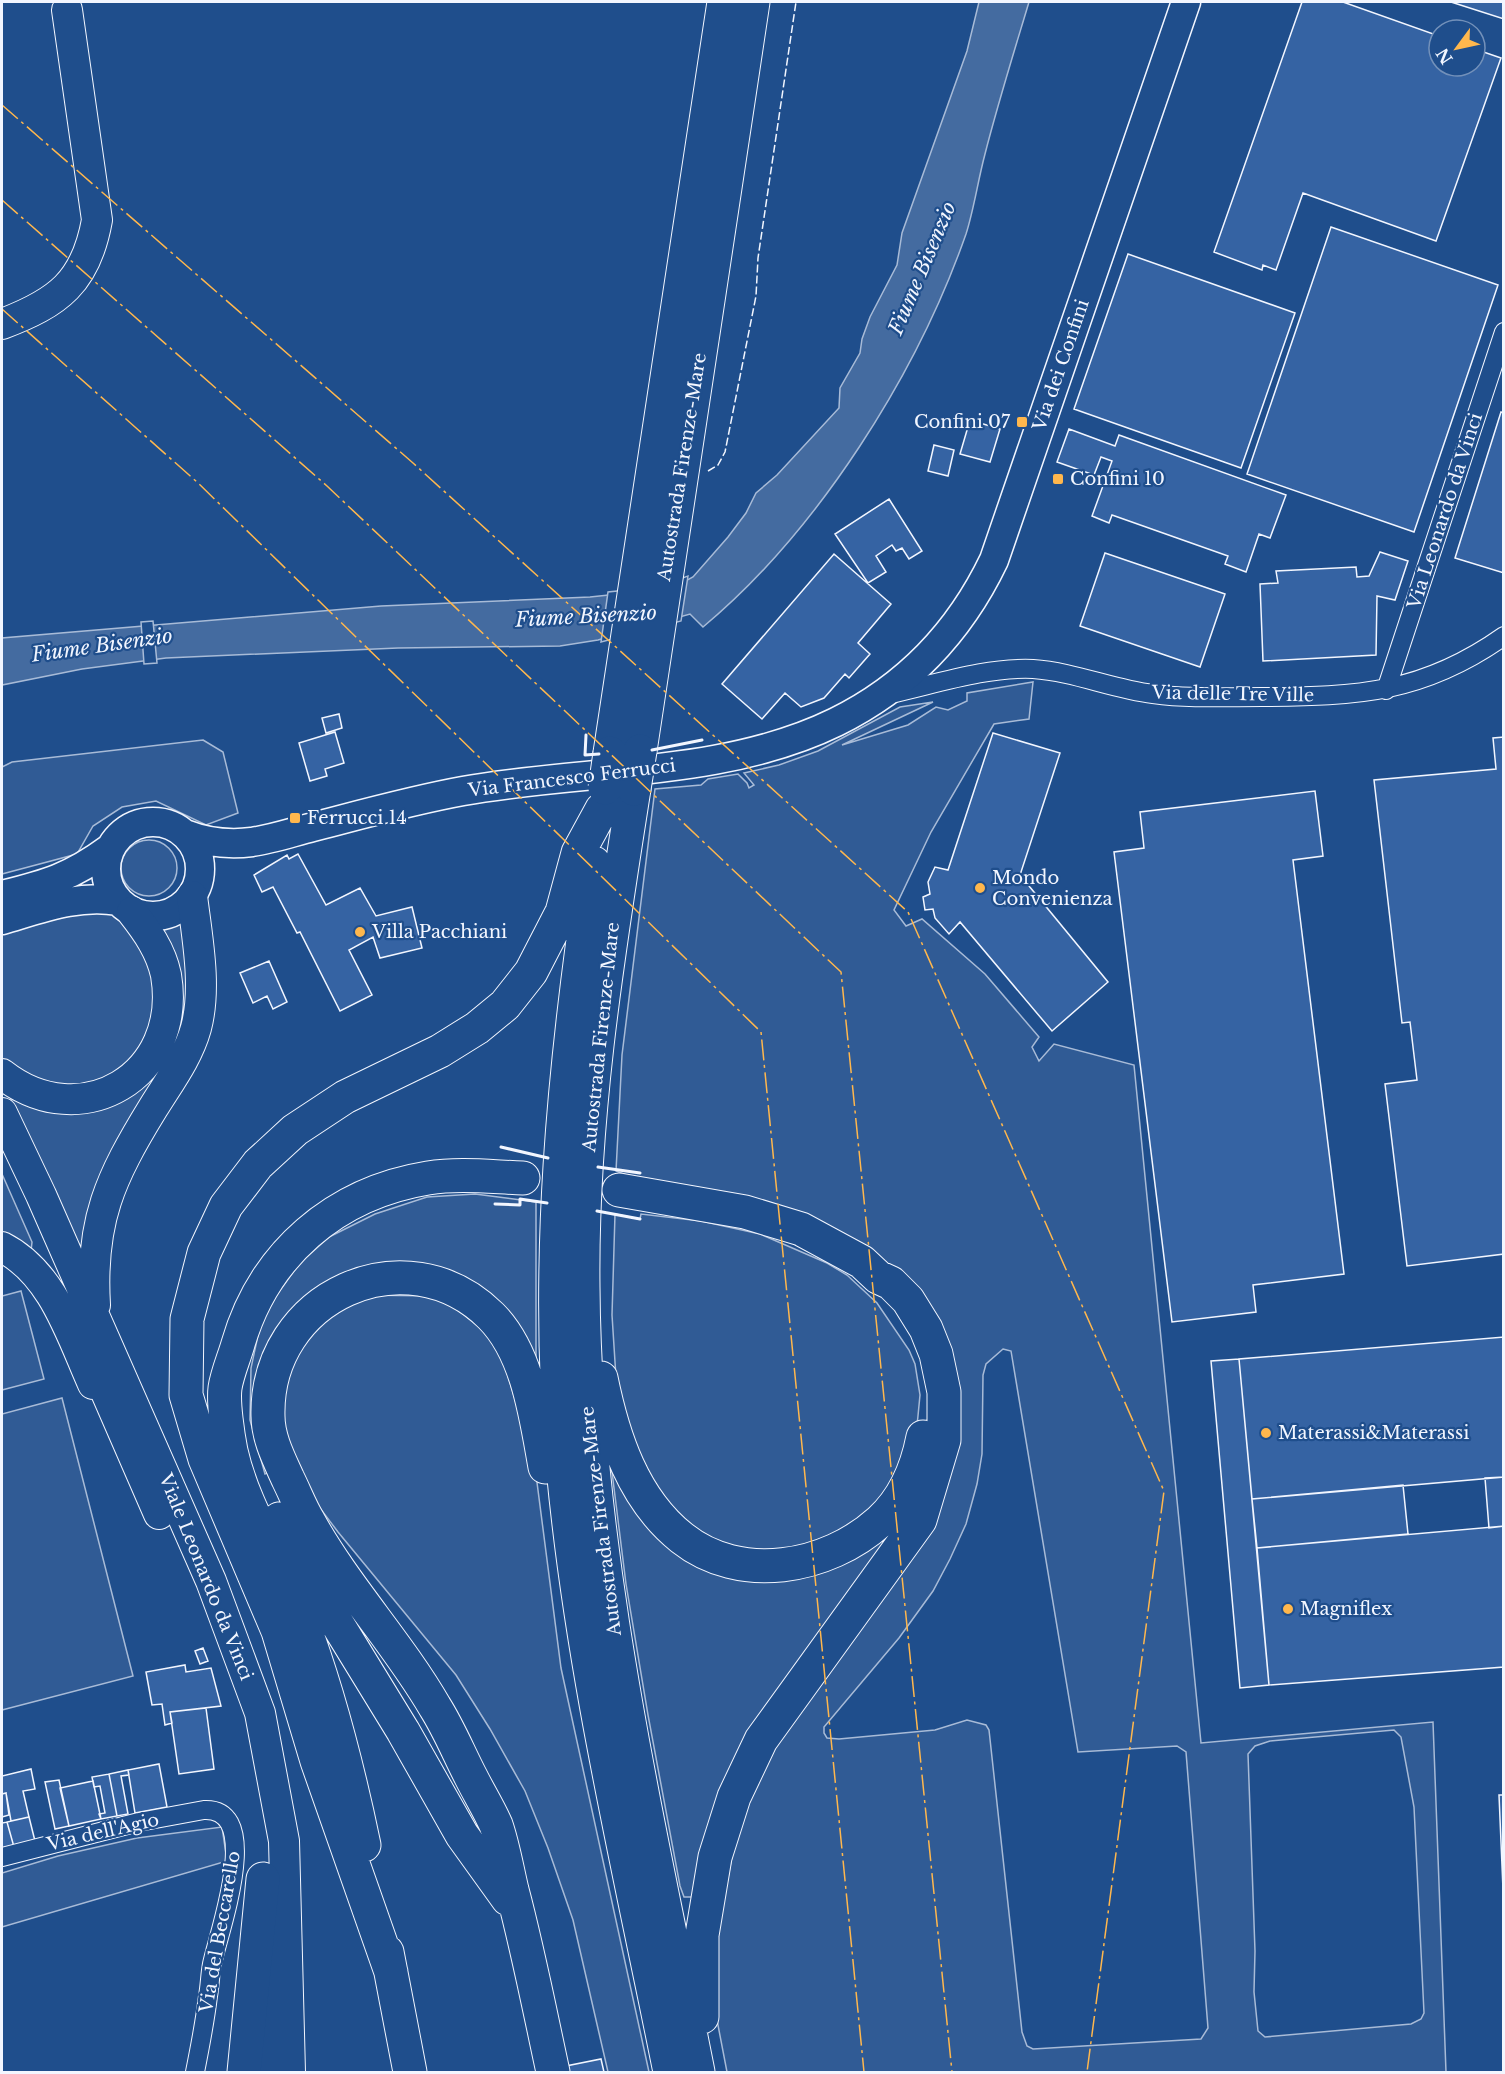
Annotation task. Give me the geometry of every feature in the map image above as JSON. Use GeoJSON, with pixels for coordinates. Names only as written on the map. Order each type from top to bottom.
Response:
{"type":"FeatureCollection","features":[{"type":"Feature","properties":{"kind":"highway","name":"Autostrada Firenze-Mare"},"geometry":{"type":"LineString","coordinates":[[670,2073],[602,1736],[572,1550],[557,1377],[560,1149],[570,1035],[614,795],[625,752],[651,576],[724,2]]}},
{"type":"Feature","properties":{"kind":"highway","name":"Autostrada Firenze-Mare"},"geometry":{"type":"LineString","coordinates":[[651,576],[753,2]]}},
{"type":"Feature","properties":{"kind":"highway"},"geometry":{"type":"LineString","coordinates":[[2,324],[36,311],[75,280],[93,242],[97,220],[67,10]]}},
{"type":"Feature","properties":{"kind":"highway","name":"Autostrada Firenze-Mare"},"geometry":{"type":"LineString","coordinates":[[614,795],[607,958],[591,1089],[583,1285],[592,1469],[622,1683],[700,2073]]}},
{"type":"Feature","properties":{"kind":"highway"},"geometry":{"type":"LineString","coordinates":[[391,1972],[317,1761],[278,1631],[205,1459],[186,1395],[187,1319],[204,1253],[226,1206],[258,1164],[295,1130],[345,1097],[440,1051],[477,1028],[505,1005],[531,972],[562,912],[578,853],[614,795]]}},
{"type":"Feature","properties":{"kind":"highway"},"geometry":{"type":"LineString","coordinates":[[96,1320],[94,1280],[96,1238],[107,1192],[127,1152],[186,1053],[197,1025],[200,984],[196,888]]}},
{"type":"Feature","properties":{"kind":"highway"},"geometry":{"type":"LineString","coordinates":[[2,1074],[34,1094],[70,1101],[105,1094],[134,1077],[155,1051],[163,1032],[168,995],[161,957],[152,939],[125,907]]}},
{"type":"Feature","properties":{"kind":"highway","name":"Viale Leonardo da Vinci"},"geometry":{"type":"LineString","coordinates":[[2,1113],[211,1581],[260,1713],[284,1841],[290,2073]]}},
{"type":"Feature","properties":{"kind":"highway","name":"Viale Leonardo da Vinci"},"geometry":{"type":"LineString","coordinates":[[2,1151],[128,1444],[195,1592],[241,1719],[263,1840],[268,1993],[265,2073]]}},
{"type":"Feature","properties":{"kind":"highway"},"geometry":{"type":"LineString","coordinates":[[410,2073],[344,1750],[301,1617],[248,1497],[231,1451],[225,1388],[241,1332],[258,1291],[284,1256],[321,1222],[351,1205],[391,1188],[427,1178],[456,1175],[523,1178]]}},
{"type":"Feature","properties":{"kind":"highway"},"geometry":{"type":"LineString","coordinates":[[583,1285],[608,1407],[622,1452],[639,1490],[652,1508],[683,1539],[720,1559],[768,1567],[800,1562],[854,1540],[880,1521],[895,1503],[915,1467],[926,1420],[927,1376],[907,1328],[878,1277],[862,1262],[801,1229],[745,1212],[619,1190]]}},
{"type":"Feature","properties":{"kind":"highway"},"geometry":{"type":"LineString","coordinates":[[2,1247],[19,1259],[45,1284],[57,1303],[101,1403],[128,1444]]}},
{"type":"Feature","properties":{"kind":"highway"},"geometry":{"type":"LineString","coordinates":[[700,2073],[702,1935],[715,1857],[734,1797],[761,1740],[920,1520],[941,1455],[946,1426],[945,1404],[936,1354],[926,1329],[908,1300],[891,1283],[878,1277]]}},
{"type":"Feature","properties":{"kind":"highway"},"geometry":{"type":"LineString","coordinates":[[553,2073],[518,1912],[496,1825],[435,1706],[309,1522],[273,1447],[268,1418],[270,1389],[276,1361],[290,1334],[328,1298],[374,1282],[418,1280],[447,1286],[471,1300],[492,1317],[513,1344],[539,1432],[548,1503],[572,1550]]}},
{"type":"Feature","properties":{"kind":"highway"},"geometry":{"type":"LineString","coordinates":[[241,1332],[240,1389],[247,1446],[282,1527],[462,1835],[518,1912]]}},
{"type":"Feature","properties":{"kind":"highway"},"geometry":{"type":"LineString","coordinates":[[244,2073],[263,1879]]}},
{"type":"Feature","properties":{"kind":"main road","name":"Via dei Confini"},"geometry":{"type":"LineString","coordinates":[[882,695],[928,657],[957,624],[978,593],[994,560],[1186,2]]}},
{"type":"Feature","properties":{"kind":"main road","name":"Via Francesco Ferrucci"},"geometry":{"type":"LineString","coordinates":[[2,895],[62,879],[77,872],[109,849],[118,836],[130,826],[145,822],[161,822],[211,843],[253,842],[463,791],[521,781],[676,765],[753,753],[803,737],[882,695]]}},
{"type":"Feature","properties":{"kind":"main road"},"geometry":{"type":"LineString","coordinates":[[185,834],[196,849],[200,864],[196,888]]}},
{"type":"Feature","properties":{"kind":"main road","name":"Via Francesco Ferrucci"},"geometry":{"type":"LineString","coordinates":[[2,920],[96,897],[145,916],[165,915],[183,906],[218,861],[253,842]]}},
{"type":"Feature","properties":{"kind":"main road"},"geometry":{"type":"LineString","coordinates":[[109,849],[105,862],[106,876],[110,890],[125,907]]}},
{"type":"Feature","properties":{"kind":"street","name":"Via Leonardo da Vinci"},"geometry":{"type":"LineString","coordinates":[[1386,690],[1503,332]]}},
{"type":"Feature","properties":{"kind":"street","name":"Via delle Tre Ville"},"geometry":{"type":"LineString","coordinates":[[882,695],[966,677],[1030,669],[1084,677],[1154,694],[1349,695],[1386,690],[1439,673],[1503,636]]}},
{"type":"Feature","properties":{"kind":"street","name":"Via del Beccarello"},"geometry":{"type":"LineString","coordinates":[[195,2073],[202,2040],[211,1966],[236,1863],[236,1842],[229,1822],[222,1814],[212,1809],[204,1810]]}},
{"type":"Feature","properties":{"kind":"street","name":"Via dell'Agio"},"geometry":{"type":"LineString","coordinates":[[2,1857],[129,1825],[204,1810]]}},
{"type":"Feature","properties":{"kind":"shaded area"},"geometry":{"type":"Polygon","coordinates":[[[1033,682],[1029,719],[994,724],[931,832],[894,910],[906,926],[922,919],[985,974],[1039,1037],[1032,1047],[1039,1061],[1054,1044],[1134,1065],[1201,1743],[1433,1722],[1446,2072],[727,2072],[717,2020],[713,1956],[743,1799],[950,1457],[906,1282],[616,1171],[622,1055],[655,789],[701,785],[708,779],[738,774],[749,788],[754,785],[744,773],[779,765],[818,751],[900,707],[933,702],[842,745],[908,725],[936,707],[948,710],[967,701],[967,693],[1033,682]],[[1003,1349],[986,1364],[983,1375],[982,1454],[977,1484],[966,1524],[950,1559],[933,1591],[899,1638],[824,1727],[824,1733],[827,1738],[839,1739],[935,1730],[967,1720],[986,1725],[989,1730],[1022,2032],[1027,2046],[1033,2049],[1201,2039],[1208,2028],[1186,1752],[1177,1746],[1078,1752],[1011,1351],[1003,1349]],[[1394,1730],[1270,1741],[1255,1746],[1248,1754],[1255,1951],[1254,1992],[1258,2031],[1265,2037],[1411,2024],[1421,2019],[1424,2013],[1414,1807],[1401,1737],[1394,1730]]]}},
{"type":"Feature","properties":{"kind":"shaded area"},"geometry":{"type":"Polygon","coordinates":[[[203,740],[223,752],[238,813],[206,825],[156,801],[122,807],[93,826],[77,854],[2,874],[2,767],[12,762],[203,740]]]}},
{"type":"Feature","properties":{"kind":"shaded area"},"geometry":{"type":"Polygon","coordinates":[[[149,840],[160,842],[169,848],[175,857],[177,868],[175,879],[169,888],[160,894],[149,896],[138,894],[129,888],[123,879],[121,868],[123,857],[129,848],[138,842],[149,840]]]}},
{"type":"Feature","properties":{"kind":"shaded area"},"geometry":{"type":"Polygon","coordinates":[[[83,904],[116,914],[133,928],[155,965],[152,1036],[117,1075],[61,1091],[2,1063],[2,925],[83,904]]]}},
{"type":"Feature","properties":{"kind":"shaded area"},"geometry":{"type":"Polygon","coordinates":[[[188,917],[192,1011],[81,1252],[7,1101],[15,1099],[28,1105],[152,1070],[156,933],[188,917]]]}},
{"type":"Feature","properties":{"kind":"shaded area"},"geometry":{"type":"Polygon","coordinates":[[[2,1174],[32,1242],[31,1251],[2,1237],[2,1174]]]}},
{"type":"Feature","properties":{"kind":"shaded area"},"geometry":{"type":"Polygon","coordinates":[[[475,1194],[536,1202],[536,1369],[443,1276],[295,1315],[272,1471],[265,1474],[250,1420],[251,1368],[260,1326],[276,1296],[299,1264],[329,1237],[375,1214],[427,1197],[475,1194]]]}},
{"type":"Feature","properties":{"kind":"shaded area"},"geometry":{"type":"Polygon","coordinates":[[[615,1214],[640,1219],[641,1214],[701,1221],[760,1234],[827,1263],[847,1275],[877,1303],[909,1350],[915,1364],[920,1395],[917,1426],[877,1510],[806,1552],[721,1548],[656,1497],[617,1393],[612,1315],[615,1214]]]}},
{"type":"Feature","properties":{"kind":"shaded area"},"geometry":{"type":"Polygon","coordinates":[[[21,1291],[44,1379],[2,1390],[2,1296],[21,1291]]]}},
{"type":"Feature","properties":{"kind":"shaded area"},"geometry":{"type":"Polygon","coordinates":[[[358,1295],[440,1296],[498,1342],[535,1467],[561,1668],[649,2072],[608,2072],[573,1920],[525,1791],[456,1675],[338,1532],[301,1483],[278,1427],[294,1346],[358,1295]]]}},
{"type":"Feature","properties":{"kind":"shaded area"},"geometry":{"type":"Polygon","coordinates":[[[62,1398],[133,1676],[2,1710],[2,1414],[62,1398]]]}},
{"type":"Feature","properties":{"kind":"shaded area"},"geometry":{"type":"Polygon","coordinates":[[[611,1464],[639,1507],[783,1575],[920,1476],[694,1897],[684,1897],[680,1886],[626,1584],[611,1464]]]}},
{"type":"Feature","properties":{"kind":"shaded area"},"geometry":{"type":"Polygon","coordinates":[[[222,1827],[227,1861],[2,1927],[2,1873],[58,1856],[137,1838],[222,1827]]]}},
{"type":"Feature","properties":{"kind":"water","name":"Fiume Bisenzio"},"geometry":{"type":"Polygon","coordinates":[[[979,2],[1029,2],[990,135],[969,224],[945,287],[892,395],[824,497],[786,545],[703,627],[690,614],[598,640],[560,646],[398,648],[166,658],[82,669],[2,685],[2,638],[381,606],[590,597],[656,590],[680,584],[693,577],[746,513],[756,493],[777,475],[839,408],[840,388],[860,353],[862,339],[870,317],[897,265],[902,233],[967,51],[979,2]]]}},
{"type":"Feature","properties":{"kind":"pier"},"geometry":{"type":"Polygon","coordinates":[[[688,576],[681,621],[601,642],[608,592],[656,587],[688,576]]]}},
{"type":"Feature","properties":{"kind":"pier"},"geometry":{"type":"Polygon","coordinates":[[[153,621],[157,663],[144,664],[141,622],[153,621]]]}},
{"type":"Feature","properties":{"kind":"building"},"geometry":{"type":"Polygon","coordinates":[[[1302,2],[1343,2],[1427,32],[1427,78],[1487,78],[1487,53],[1501,58],[1436,241],[1303,193],[1276,270],[1263,265],[1262,270],[1214,252],[1302,2]]]}},
{"type":"Feature","properties":{"kind":"building"},"geometry":{"type":"Polygon","coordinates":[[[1451,2],[1504,2],[1504,19],[1451,2]]]}},
{"type":"Feature","properties":{"kind":"building"},"geometry":{"type":"Polygon","coordinates":[[[1331,227],[1498,285],[1414,532],[1247,474],[1331,227]]]}},
{"type":"Feature","properties":{"kind":"building"},"geometry":{"type":"Polygon","coordinates":[[[1128,254],[1295,313],[1241,468],[1074,409],[1128,254]]]}},
{"type":"Feature","properties":{"kind":"building"},"geometry":{"type":"Polygon","coordinates":[[[1501,412],[1504,413],[1504,573],[1455,558],[1501,412]]]}},
{"type":"Feature","properties":{"kind":"building"},"geometry":{"type":"Polygon","coordinates":[[[970,420],[1000,429],[990,462],[960,454],[970,420]]]}},
{"type":"Feature","properties":{"kind":"building"},"geometry":{"type":"Polygon","coordinates":[[[1069,429],[1115,446],[1119,435],[1286,495],[1270,538],[1259,534],[1246,572],[1225,564],[1228,556],[1112,515],[1109,523],[1092,516],[1112,461],[1101,457],[1094,475],[1057,462],[1069,429]]]}},
{"type":"Feature","properties":{"kind":"building"},"geometry":{"type":"Polygon","coordinates":[[[934,445],[954,450],[948,476],[928,471],[934,445]]]}},
{"type":"Feature","properties":{"kind":"building"},"geometry":{"type":"Polygon","coordinates":[[[889,499],[922,551],[909,559],[902,548],[896,551],[892,545],[876,556],[886,572],[868,583],[835,534],[889,499]]]}},
{"type":"Feature","properties":{"kind":"building"},"geometry":{"type":"Polygon","coordinates":[[[1380,552],[1408,561],[1395,600],[1377,596],[1376,655],[1263,661],[1260,584],[1278,583],[1276,571],[1356,567],[1357,577],[1369,576],[1380,552]]]}},
{"type":"Feature","properties":{"kind":"building"},"geometry":{"type":"Polygon","coordinates":[[[1105,553],[1225,594],[1200,667],[1080,626],[1105,553]]]}},
{"type":"Feature","properties":{"kind":"building"},"geometry":{"type":"Polygon","coordinates":[[[834,554],[891,604],[858,643],[870,654],[849,678],[845,674],[824,698],[801,707],[785,693],[762,719],[722,684],[834,554]]]}},
{"type":"Feature","properties":{"kind":"building"},"geometry":{"type":"Polygon","coordinates":[[[339,714],[342,728],[326,733],[322,718],[339,714]]]}},
{"type":"Feature","properties":{"kind":"building"},"geometry":{"type":"Polygon","coordinates":[[[335,732],[344,763],[325,769],[327,776],[310,781],[299,743],[335,732]]]}},
{"type":"Feature","properties":{"kind":"building","name":"Mondo Convenienza"},"geometry":{"type":"Polygon","coordinates":[[[993,733],[1060,753],[1020,875],[1108,982],[1052,1031],[960,922],[949,934],[935,918],[933,909],[925,910],[923,897],[930,894],[928,882],[935,867],[948,870],[993,733]]]}},
{"type":"Feature","properties":{"kind":"building"},"geometry":{"type":"Polygon","coordinates":[[[1504,737],[1504,1254],[1407,1266],[1385,1084],[1417,1080],[1410,1022],[1402,1023],[1374,780],[1496,769],[1493,738],[1504,737]]]}},
{"type":"Feature","properties":{"kind":"building"},"geometry":{"type":"Polygon","coordinates":[[[1315,791],[1323,856],[1293,860],[1344,1274],[1253,1285],[1256,1312],[1172,1322],[1114,852],[1144,848],[1140,812],[1315,791]]]}},
{"type":"Feature","properties":{"kind":"building","name":"Villa Pacchiani"},"geometry":{"type":"Polygon","coordinates":[[[298,854],[326,905],[360,888],[376,916],[412,907],[422,948],[380,958],[373,937],[349,950],[372,995],[340,1011],[300,932],[297,933],[273,887],[262,892],[254,875],[287,855],[289,859],[298,854]]]}},
{"type":"Feature","properties":{"kind":"building"},"geometry":{"type":"Polygon","coordinates":[[[269,961],[287,1002],[273,1009],[267,996],[253,1003],[240,973],[269,961]]]}},
{"type":"Feature","properties":{"kind":"building"},"geometry":{"type":"Polygon","coordinates":[[[1504,1337],[1504,1477],[1252,1499],[1239,1359],[1504,1337]]]}},
{"type":"Feature","properties":{"kind":"building"},"geometry":{"type":"Polygon","coordinates":[[[1239,1359],[1269,1685],[1240,1688],[1211,1361],[1239,1359]]]}},
{"type":"Feature","properties":{"kind":"building"},"geometry":{"type":"Polygon","coordinates":[[[1504,1477],[1504,1526],[1489,1528],[1485,1478],[1504,1477]]]}},
{"type":"Feature","properties":{"kind":"building"},"geometry":{"type":"Polygon","coordinates":[[[1403,1485],[1408,1534],[1257,1548],[1252,1499],[1403,1485]]]}},
{"type":"Feature","properties":{"kind":"building"},"geometry":{"type":"Polygon","coordinates":[[[1504,1526],[1504,1667],[1269,1685],[1257,1548],[1504,1526]]]}},
{"type":"Feature","properties":{"kind":"building"},"geometry":{"type":"Polygon","coordinates":[[[203,1648],[208,1661],[200,1664],[195,1651],[203,1648]]]}},
{"type":"Feature","properties":{"kind":"building"},"geometry":{"type":"Polygon","coordinates":[[[185,1665],[186,1672],[211,1668],[221,1706],[170,1712],[172,1723],[165,1725],[162,1704],[152,1705],[146,1672],[185,1665]]]}},
{"type":"Feature","properties":{"kind":"building"},"geometry":{"type":"Polygon","coordinates":[[[206,1708],[214,1769],[179,1774],[170,1712],[206,1708]]]}},
{"type":"Feature","properties":{"kind":"building"},"geometry":{"type":"Polygon","coordinates":[[[159,1764],[167,1807],[135,1813],[128,1770],[159,1764]]]}},
{"type":"Feature","properties":{"kind":"building"},"geometry":{"type":"Polygon","coordinates":[[[31,1769],[35,1789],[23,1791],[29,1817],[11,1821],[6,1793],[2,1794],[2,1776],[31,1769]]]}},
{"type":"Feature","properties":{"kind":"building"},"geometry":{"type":"Polygon","coordinates":[[[128,1770],[129,1775],[121,1776],[128,1814],[117,1816],[109,1774],[128,1770]]]}},
{"type":"Feature","properties":{"kind":"building"},"geometry":{"type":"Polygon","coordinates":[[[109,1774],[117,1816],[101,1819],[99,1814],[105,1813],[100,1786],[94,1787],[92,1777],[109,1774]]]}},
{"type":"Feature","properties":{"kind":"building"},"geometry":{"type":"Polygon","coordinates":[[[59,1780],[69,1826],[55,1829],[45,1782],[59,1780]]]}},
{"type":"Feature","properties":{"kind":"building"},"geometry":{"type":"Polygon","coordinates":[[[93,1781],[101,1819],[69,1826],[60,1788],[93,1781]]]}},
{"type":"Feature","properties":{"kind":"building"},"geometry":{"type":"Polygon","coordinates":[[[6,1793],[9,1815],[2,1817],[2,1794],[6,1793]]]}},
{"type":"Feature","properties":{"kind":"building"},"geometry":{"type":"Polygon","coordinates":[[[1499,1795],[1504,1795],[1504,1913],[1499,1795]]]}},
{"type":"Feature","properties":{"kind":"building"},"geometry":{"type":"Polygon","coordinates":[[[29,1817],[35,1841],[14,1847],[7,1822],[29,1817]]]}},
{"type":"Feature","properties":{"kind":"building"},"geometry":{"type":"Polygon","coordinates":[[[7,1822],[14,1847],[2,1850],[2,1823],[7,1822]]]}},
{"type":"Feature","properties":{"kind":"building"},"geometry":{"type":"Polygon","coordinates":[[[601,2059],[604,2072],[536,2072],[601,2059]]]}},
{"type":"Feature","properties":{"kind":"fence"},"geometry":{"type":"LineString","coordinates":[[708,471],[718,465],[725,452],[756,296],[758,258],[796,2]]}},
{"type":"Feature","properties":{"kind":"wall"},"geometry":{"type":"LineString","coordinates":[[586,735],[585,755],[599,754]]}},
{"type":"Feature","properties":{"kind":"wall"},"geometry":{"type":"LineString","coordinates":[[652,750],[702,740]]}},
{"type":"Feature","properties":{"kind":"wall"},"geometry":{"type":"LineString","coordinates":[[501,1147],[548,1158]]}},
{"type":"Feature","properties":{"kind":"wall"},"geometry":{"type":"LineString","coordinates":[[598,1167],[640,1173]]}},
{"type":"Feature","properties":{"kind":"wall"},"geometry":{"type":"LineString","coordinates":[[495,1204],[520,1205],[520,1199],[547,1203]]}},
{"type":"Feature","properties":{"kind":"wall"},"geometry":{"type":"LineString","coordinates":[[597,1211],[640,1219]]}},
{"type":"Feature","properties":{"kind":"power"},"geometry":{"type":"LineString","coordinates":[[2,105],[413,463],[908,912],[1164,1491],[1087,2072]]}},
{"type":"Feature","properties":{"kind":"power"},"geometry":{"type":"LineString","coordinates":[[2,200],[327,486],[841,972],[952,2072]]}},
{"type":"Feature","properties":{"kind":"power"},"geometry":{"type":"LineString","coordinates":[[2,309],[197,482],[761,1032],[864,2072]]}},
{"type":"Feature","properties":{"kind":"place","name":"Confini 07"},"geometry":{"type":"Point","coordinates":[1022,422]}},
{"type":"Feature","properties":{"kind":"place","name":"Confini 10"},"geometry":{"type":"Point","coordinates":[1058,479]}},
{"type":"Feature","properties":{"kind":"place","name":"Ferrucci 14"},"geometry":{"type":"Point","coordinates":[295,818]}},
{"type":"Feature","properties":{"kind":"place","name":"Mondo Convenienza"},"geometry":{"type":"Point","coordinates":[980,888]}},
{"type":"Feature","properties":{"kind":"place","name":"Villa Pacchiani"},"geometry":{"type":"Point","coordinates":[360,932]}},
{"type":"Feature","properties":{"kind":"place","name":"Materassi&Materassi"},"geometry":{"type":"Point","coordinates":[1266,1433]}},
{"type":"Feature","properties":{"kind":"place","name":"Magniflex"},"geometry":{"type":"Point","coordinates":[1288,1609]}}]}
